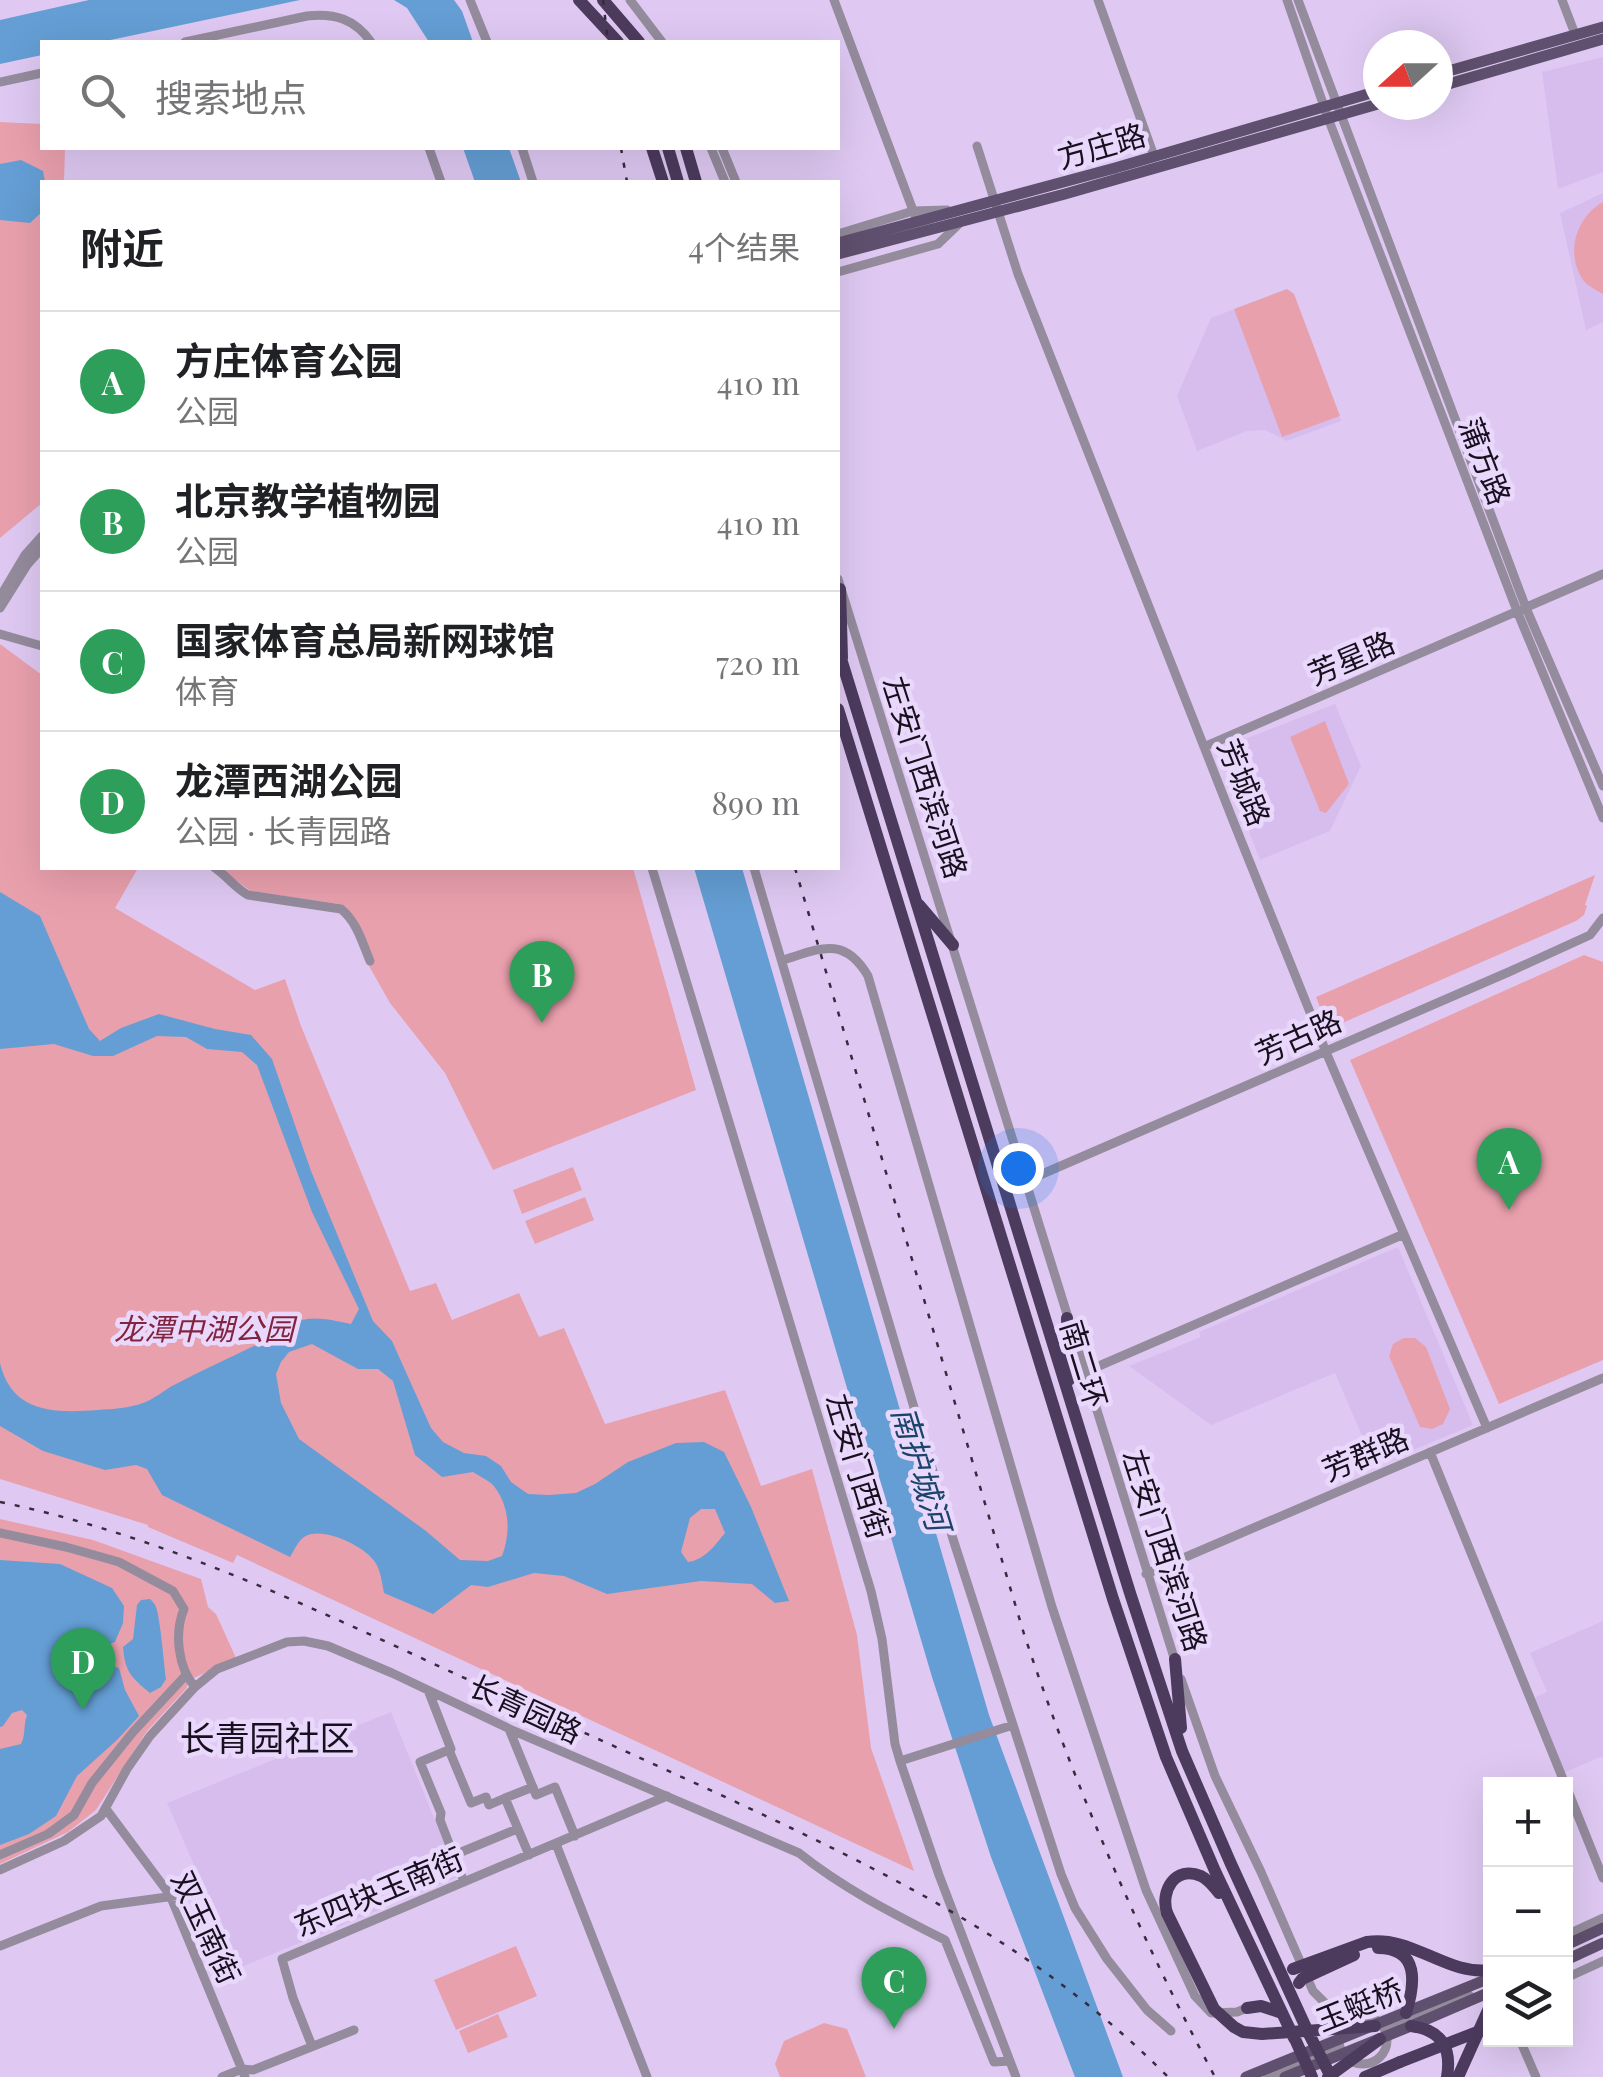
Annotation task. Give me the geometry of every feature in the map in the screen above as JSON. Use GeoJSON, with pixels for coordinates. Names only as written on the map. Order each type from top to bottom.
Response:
{"type":"FeatureCollection","features":[{"type":"Feature","properties":{"kind":"highway"},"geometry":{"type":"LineString","coordinates":[[580,0],[615,40]]}},
{"type":"Feature","properties":{"kind":"highway"},"geometry":{"type":"LineString","coordinates":[[603,0],[637,40]]}},
{"type":"Feature","properties":{"kind":"highway"},"geometry":{"type":"LineString","coordinates":[[653,150],[662,180]]}},
{"type":"Feature","properties":{"kind":"highway"},"geometry":{"type":"LineString","coordinates":[[669,150],[677,180]]}},
{"type":"Feature","properties":{"kind":"highway"},"geometry":{"type":"LineString","coordinates":[[687,150],[695,180]]}},
{"type":"Feature","properties":{"kind":"highway"},"geometry":{"type":"LineString","coordinates":[[840,611],[842,665]]}},
{"type":"Feature","properties":{"kind":"highway","name":"南二环"},"geometry":{"type":"LineString","coordinates":[[840,658],[1182,1750],[1274,1961],[1329,2075]]}},
{"type":"Feature","properties":{"kind":"highway","name":"南二环"},"geometry":{"type":"LineString","coordinates":[[840,715],[1113,1598],[1166,1757],[1312,2077]]}},
{"type":"Feature","properties":{"kind":"highway"},"geometry":{"type":"LineString","coordinates":[[916,902],[953,945]]}},
{"type":"Feature","properties":{"kind":"highway"},"geometry":{"type":"LineString","coordinates":[[1067,1318],[1069,1398]]}},
{"type":"Feature","properties":{"kind":"highway"},"geometry":{"type":"LineString","coordinates":[[1175,1660],[1182,1750]]}},
{"type":"Feature","properties":{"kind":"highway"},"geometry":{"type":"LineString","coordinates":[[1231,1906],[1208,1881],[1188,1874],[1176,1877],[1164,1898],[1167,1913],[1214,2010],[1234,2028],[1262,2034],[1382,2030]]}},
{"type":"Feature","properties":{"kind":"highway"},"geometry":{"type":"LineString","coordinates":[[1274,1961],[1294,1968],[1367,1942],[1386,1940],[1483,1972]]}},
{"type":"Feature","properties":{"kind":"highway"},"geometry":{"type":"LineString","coordinates":[[1294,2001],[1294,1992],[1302,1979],[1360,1952],[1386,1948],[1395,1951],[1405,1959],[1414,1982],[1408,2019],[1442,2041],[1448,2058],[1447,2077]]}},
{"type":"Feature","properties":{"kind":"highway"},"geometry":{"type":"LineString","coordinates":[[1247,2008],[1257,1998],[1264,1978]]}},
{"type":"Feature","properties":{"kind":"highway"},"geometry":{"type":"LineString","coordinates":[[1247,2008],[1261,2006],[1282,2013]]}},
{"type":"Feature","properties":{"kind":"highway"},"geometry":{"type":"LineString","coordinates":[[1458,2077],[1483,2022]]}},
{"type":"Feature","properties":{"kind":"highway"},"geometry":{"type":"LineString","coordinates":[[1329,2075],[1382,2030]]}},
{"type":"Feature","properties":{"kind":"highway"},"geometry":{"type":"LineString","coordinates":[[1368,2077],[1483,2030]]}},
{"type":"Feature","properties":{"kind":"main road"},"geometry":{"type":"LineString","coordinates":[[1453,70],[1603,26]]}},
{"type":"Feature","properties":{"kind":"main road"},"geometry":{"type":"LineString","coordinates":[[1453,83],[1603,39]]}},
{"type":"Feature","properties":{"kind":"main road","name":"方庄路"},"geometry":{"type":"LineString","coordinates":[[994,205],[1064,194],[1363,97]]}},
{"type":"Feature","properties":{"kind":"main road","name":"方庄路"},"geometry":{"type":"LineString","coordinates":[[840,253],[1154,156],[1332,110],[1363,106]]}},
{"type":"Feature","properties":{"kind":"main road","name":"方庄路"},"geometry":{"type":"LineString","coordinates":[[840,243],[915,216],[962,214]]}},
{"type":"Feature","properties":{"kind":"main road"},"geometry":{"type":"LineString","coordinates":[[1573,1942],[1603,1928]]}},
{"type":"Feature","properties":{"kind":"main road"},"geometry":{"type":"LineString","coordinates":[[1573,1957],[1603,1943]]}},
{"type":"Feature","properties":{"kind":"main road","name":"玉蜓桥"},"geometry":{"type":"LineString","coordinates":[[1408,2019],[1483,1977]]}},
{"type":"Feature","properties":{"kind":"main road","name":"玉蜓桥"},"geometry":{"type":"LineString","coordinates":[[1285,2077],[1382,2030],[1483,1992]]}},
{"type":"Feature","properties":{"kind":"main road","name":"玉蜓桥"},"geometry":{"type":"LineString","coordinates":[[1246,2077],[1382,2030]]}},
{"type":"Feature","properties":{"kind":"street"},"geometry":{"type":"LineString","coordinates":[[470,0],[486,40]]}},
{"type":"Feature","properties":{"kind":"street"},"geometry":{"type":"LineString","coordinates":[[630,0],[660,40]]}},
{"type":"Feature","properties":{"kind":"street"},"geometry":{"type":"LineString","coordinates":[[835,0],[915,216],[840,234]]}},
{"type":"Feature","properties":{"kind":"street"},"geometry":{"type":"LineString","coordinates":[[1098,0],[1154,156]]}},
{"type":"Feature","properties":{"kind":"street"},"geometry":{"type":"LineString","coordinates":[[1287,0],[1332,110]]}},
{"type":"Feature","properties":{"kind":"street"},"geometry":{"type":"LineString","coordinates":[[1298,0],[1332,110]]}},
{"type":"Feature","properties":{"kind":"street"},"geometry":{"type":"LineString","coordinates":[[1562,0],[1575,34]]}},
{"type":"Feature","properties":{"kind":"street"},"geometry":{"type":"LineString","coordinates":[[194,40],[325,14],[354,23],[370,40]]}},
{"type":"Feature","properties":{"kind":"street"},"geometry":{"type":"LineString","coordinates":[[0,82],[40,73]]}},
{"type":"Feature","properties":{"kind":"street","name":"蒲方路"},"geometry":{"type":"LineString","coordinates":[[1332,110],[1603,818]]}},
{"type":"Feature","properties":{"kind":"street","name":"芳城路"},"geometry":{"type":"LineString","coordinates":[[977,146],[1018,274],[1204,747],[1326,1052],[1486,1428]]}},
{"type":"Feature","properties":{"kind":"street"},"geometry":{"type":"LineString","coordinates":[[431,150],[439,180]]}},
{"type":"Feature","properties":{"kind":"street"},"geometry":{"type":"LineString","coordinates":[[523,150],[533,180]]}},
{"type":"Feature","properties":{"kind":"street"},"geometry":{"type":"LineString","coordinates":[[712,150],[724,180]]}},
{"type":"Feature","properties":{"kind":"street"},"geometry":{"type":"LineString","coordinates":[[723,150],[735,180]]}},
{"type":"Feature","properties":{"kind":"street"},"geometry":{"type":"LineString","coordinates":[[840,271],[938,244],[962,214]]}},
{"type":"Feature","properties":{"kind":"street"},"geometry":{"type":"LineString","coordinates":[[0,597],[40,538]]}},
{"type":"Feature","properties":{"kind":"street"},"geometry":{"type":"LineString","coordinates":[[0,608],[40,550]]}},
{"type":"Feature","properties":{"kind":"street","name":"芳星路"},"geometry":{"type":"LineString","coordinates":[[1204,747],[1603,574]]}},
{"type":"Feature","properties":{"kind":"street","name":"左安门西滨河路"},"geometry":{"type":"LineString","coordinates":[[840,587],[1146,1574],[1215,1776],[1314,1992],[1326,2004],[1358,2016]]}},
{"type":"Feature","properties":{"kind":"street","name":"蒲方路"},"geometry":{"type":"LineString","coordinates":[[1521,610],[1603,786]]}},
{"type":"Feature","properties":{"kind":"street"},"geometry":{"type":"LineString","coordinates":[[0,634],[40,645]]}},
{"type":"Feature","properties":{"kind":"street"},"geometry":{"type":"LineString","coordinates":[[218,870],[248,895],[341,909],[350,916],[370,961]]}},
{"type":"Feature","properties":{"kind":"street","name":"左安门西街"},"geometry":{"type":"LineString","coordinates":[[653,870],[871,1590],[900,1762],[1016,2077]]}},
{"type":"Feature","properties":{"kind":"street"},"geometry":{"type":"LineString","coordinates":[[755,870],[953,1539],[1061,1874],[1075,1908],[1098,1946],[1147,2010],[1172,2031]]}},
{"type":"Feature","properties":{"kind":"street"},"geometry":{"type":"LineString","coordinates":[[1590,935],[1603,918]]}},
{"type":"Feature","properties":{"kind":"street"},"geometry":{"type":"LineString","coordinates":[[1590,935],[1603,936]]}},
{"type":"Feature","properties":{"kind":"street","name":"芳古路"},"geometry":{"type":"LineString","coordinates":[[1026,1180],[1590,935]]}},
{"type":"Feature","properties":{"kind":"street"},"geometry":{"type":"LineString","coordinates":[[783,960],[823,947],[834,948],[854,958],[868,976],[1052,1607],[1146,1890],[1201,2004],[1211,2013],[1247,2008]]}},
{"type":"Feature","properties":{"kind":"street"},"geometry":{"type":"LineString","coordinates":[[1084,1372],[1404,1234]]}},
{"type":"Feature","properties":{"kind":"street","name":"芳群路"},"geometry":{"type":"LineString","coordinates":[[1146,1574],[1603,1378]]}},
{"type":"Feature","properties":{"kind":"street"},"geometry":{"type":"LineString","coordinates":[[1430,1452],[1562,1777]]}},
{"type":"Feature","properties":{"kind":"street"},"geometry":{"type":"LineString","coordinates":[[0,1533],[119,1562],[173,1590],[184,1610],[178,1634],[186,1674],[196,1687]]}},
{"type":"Feature","properties":{"kind":"street","name":"长青园路"},"geometry":{"type":"LineString","coordinates":[[0,1870],[64,1841],[101,1816],[150,1736],[218,1669],[287,1642],[304,1641],[328,1646],[800,1853],[870,1902],[945,1940],[994,2062],[1010,2060]]}},
{"type":"Feature","properties":{"kind":"street"},"geometry":{"type":"LineString","coordinates":[[0,1855],[48,1834],[74,1814],[92,1783],[186,1674]]}},
{"type":"Feature","properties":{"kind":"street"},"geometry":{"type":"LineString","coordinates":[[428,1690],[452,1749],[420,1762],[464,1882]]}},
{"type":"Feature","properties":{"kind":"street"},"geometry":{"type":"LineString","coordinates":[[900,1762],[1014,1725]]}},
{"type":"Feature","properties":{"kind":"street"},"geometry":{"type":"LineString","coordinates":[[508,1728],[536,1795],[555,1787],[575,1836]]}},
{"type":"Feature","properties":{"kind":"street"},"geometry":{"type":"LineString","coordinates":[[449,1750],[471,1803],[486,1798],[489,1805],[532,1787]]}},
{"type":"Feature","properties":{"kind":"street","name":"东四块玉南街"},"geometry":{"type":"LineString","coordinates":[[312,2046],[282,1959],[667,1796]]}},
{"type":"Feature","properties":{"kind":"street"},"geometry":{"type":"LineString","coordinates":[[505,1798],[528,1855]]}},
{"type":"Feature","properties":{"kind":"street"},"geometry":{"type":"LineString","coordinates":[[1573,1805],[1603,1878]]}},
{"type":"Feature","properties":{"kind":"street","name":"双玉南街"},"geometry":{"type":"LineString","coordinates":[[106,1809],[176,1895],[243,2073]]}},
{"type":"Feature","properties":{"kind":"street"},"geometry":{"type":"LineString","coordinates":[[454,1855],[518,1829]]}},
{"type":"Feature","properties":{"kind":"street"},"geometry":{"type":"LineString","coordinates":[[556,1844],[646,2077]]}},
{"type":"Feature","properties":{"kind":"street"},"geometry":{"type":"LineString","coordinates":[[0,1946],[102,1906],[176,1895]]}},
{"type":"Feature","properties":{"kind":"street"},"geometry":{"type":"LineString","coordinates":[[1573,1932],[1603,1918]]}},
{"type":"Feature","properties":{"kind":"street"},"geometry":{"type":"LineString","coordinates":[[1573,1975],[1603,1961]]}},
{"type":"Feature","properties":{"kind":"street"},"geometry":{"type":"LineString","coordinates":[[1382,2030],[1483,1992]]}},
{"type":"Feature","properties":{"kind":"street"},"geometry":{"type":"LineString","coordinates":[[1339,2048],[1342,2028],[1358,2016],[1374,2018],[1382,2030],[1384,2051],[1374,2061],[1368,2077]]}},
{"type":"Feature","properties":{"kind":"street"},"geometry":{"type":"LineString","coordinates":[[222,2077],[253,2070],[354,2030]]}},
{"type":"Feature","properties":{"kind":"street"},"geometry":{"type":"LineString","coordinates":[[1523,2047],[1536,2077]]}},
{"type":"Feature","properties":{"kind":"street"},"geometry":{"type":"LineString","coordinates":[[1339,2048],[1356,2062],[1374,2061]]}},
{"type":"Feature","properties":{"kind":"street"},"geometry":{"type":"LineString","coordinates":[[1267,2077],[1339,2048]]}},
{"type":"Feature","properties":{"kind":"shaded area"},"geometry":{"type":"Polygon","coordinates":[[[1603,57],[1603,172],[1558,189],[1542,72],[1603,57]]]}},
{"type":"Feature","properties":{"kind":"shaded area"},"geometry":{"type":"Polygon","coordinates":[[[1603,193],[1603,322],[1586,330],[1560,213],[1603,193]]]}},
{"type":"Feature","properties":{"kind":"shaded area"},"geometry":{"type":"Polygon","coordinates":[[[1287,289],[1294,294],[1341,421],[1287,441],[1265,430],[1247,431],[1197,451],[1177,396],[1211,318],[1287,289]]]}},
{"type":"Feature","properties":{"kind":"shaded area"},"geometry":{"type":"Polygon","coordinates":[[[1335,704],[1361,766],[1330,831],[1260,860],[1217,750],[1335,704]]]}},
{"type":"Feature","properties":{"kind":"shaded area"},"geometry":{"type":"Polygon","coordinates":[[[1398,1247],[1473,1425],[1375,1466],[1335,1373],[1211,1425],[1129,1366],[1201,1337],[1199,1332],[1398,1247]]]}},
{"type":"Feature","properties":{"kind":"shaded area"},"geometry":{"type":"Polygon","coordinates":[[[1603,1621],[1603,1756],[1565,1772],[1534,1698],[1547,1692],[1530,1653],[1603,1621]]]}},
{"type":"Feature","properties":{"kind":"shaded area"},"geometry":{"type":"Polygon","coordinates":[[[391,1712],[458,1877],[239,1968],[167,1803],[391,1712]]]}},
{"type":"Feature","properties":{"kind":"green space"},"geometry":{"type":"Polygon","coordinates":[[[0,122],[40,124],[40,150],[65,150],[64,180],[40,180],[40,505],[0,538],[0,122]]]}},
{"type":"Feature","properties":{"kind":"green space"},"geometry":{"type":"Polygon","coordinates":[[[1603,202],[1603,294],[1583,280],[1574,247],[1580,226],[1603,202]]]}},
{"type":"Feature","properties":{"kind":"green space"},"geometry":{"type":"Polygon","coordinates":[[[1287,289],[1294,294],[1340,416],[1282,437],[1234,309],[1287,289]]]}},
{"type":"Feature","properties":{"kind":"green space","name":"龙潭中湖公园"},"geometry":{"type":"Polygon","coordinates":[[[0,644],[40,674],[40,870],[137,870],[115,908],[255,990],[285,979],[410,1291],[436,1283],[452,1320],[519,1293],[539,1337],[564,1328],[605,1424],[725,1390],[761,1486],[812,1469],[857,1635],[871,1748],[914,1871],[237,1555],[233,1563],[148,1525],[0,1479],[0,644]]]}},
{"type":"Feature","properties":{"kind":"green space"},"geometry":{"type":"Polygon","coordinates":[[[1325,721],[1349,784],[1326,813],[1320,811],[1290,737],[1325,721]]]}},
{"type":"Feature","properties":{"kind":"green space"},"geometry":{"type":"Polygon","coordinates":[[[221,870],[634,870],[696,1090],[493,1170],[445,1073],[390,1003],[369,966],[348,910],[338,904],[251,891],[221,870]]]}},
{"type":"Feature","properties":{"kind":"green space"},"geometry":{"type":"Polygon","coordinates":[[[1595,875],[1584,915],[1576,921],[1340,1024],[1324,1018],[1316,997],[1595,875]]]}},
{"type":"Feature","properties":{"kind":"green space"},"geometry":{"type":"Polygon","coordinates":[[[1584,955],[1603,962],[1603,1360],[1499,1404],[1350,1060],[1584,955]]]}},
{"type":"Feature","properties":{"kind":"green space"},"geometry":{"type":"Polygon","coordinates":[[[573,1167],[582,1190],[522,1214],[513,1190],[573,1167]]]}},
{"type":"Feature","properties":{"kind":"green space"},"geometry":{"type":"Polygon","coordinates":[[[585,1197],[594,1220],[535,1244],[525,1221],[585,1197]]]}},
{"type":"Feature","properties":{"kind":"green space"},"geometry":{"type":"Polygon","coordinates":[[[1415,1338],[1426,1347],[1450,1409],[1443,1424],[1432,1429],[1420,1427],[1389,1356],[1393,1344],[1415,1338]]]}},
{"type":"Feature","properties":{"kind":"green space"},"geometry":{"type":"Polygon","coordinates":[[[0,1519],[93,1540],[201,1579],[208,1607],[216,1614],[236,1658],[190,1680],[147,1731],[96,1810],[68,1832],[0,1864],[0,1519]]]}},
{"type":"Feature","properties":{"kind":"green space"},"geometry":{"type":"Polygon","coordinates":[[[516,1946],[537,1996],[456,2030],[434,1980],[516,1946]]]}},
{"type":"Feature","properties":{"kind":"green space"},"geometry":{"type":"Polygon","coordinates":[[[498,2014],[508,2037],[468,2053],[459,2031],[498,2014]]]}},
{"type":"Feature","properties":{"kind":"green space"},"geometry":{"type":"Polygon","coordinates":[[[824,2023],[847,2029],[866,2077],[780,2077],[775,2064],[784,2041],[824,2023]]]}},
{"type":"Feature","properties":{"kind":"water"},"geometry":{"type":"Polygon","coordinates":[[[89,0],[300,0],[110,40],[40,40],[40,55],[0,64],[0,20],[89,0]]]}},
{"type":"Feature","properties":{"kind":"water"},"geometry":{"type":"Polygon","coordinates":[[[394,0],[454,0],[472,40],[428,40],[407,8],[394,0]]]}},
{"type":"Feature","properties":{"kind":"water"},"geometry":{"type":"Polygon","coordinates":[[[464,150],[510,150],[520,180],[474,180],[464,150]]]}},
{"type":"Feature","properties":{"kind":"water"},"geometry":{"type":"Polygon","coordinates":[[[21,160],[43,171],[40,214],[30,223],[0,220],[0,164],[21,160]]]}},
{"type":"Feature","properties":{"kind":"water"},"geometry":{"type":"Polygon","coordinates":[[[695,870],[743,870],[989,1715],[1123,2077],[1075,2077],[991,1857],[932,1677],[695,870]]]}},
{"type":"Feature","properties":{"kind":"water"},"geometry":{"type":"Polygon","coordinates":[[[0,892],[40,916],[89,1029],[100,1041],[121,1028],[159,1014],[251,1035],[272,1059],[311,1171],[373,1321],[392,1341],[431,1428],[443,1442],[464,1453],[486,1456],[528,1494],[549,1495],[576,1493],[628,1462],[676,1443],[704,1442],[724,1452],[789,1601],[775,1603],[752,1584],[701,1581],[607,1594],[564,1576],[534,1573],[488,1587],[471,1585],[433,1614],[384,1593],[375,1562],[342,1539],[312,1534],[302,1539],[290,1557],[162,1495],[147,1469],[136,1465],[105,1470],[43,1451],[0,1426],[0,1363],[14,1392],[37,1407],[66,1411],[127,1407],[147,1401],[298,1321],[351,1324],[359,1309],[312,1212],[257,1065],[242,1052],[207,1049],[186,1037],[157,1036],[113,1056],[93,1056],[54,1044],[0,1049],[0,892]],[[312,1344],[289,1352],[276,1374],[281,1403],[299,1439],[460,1560],[488,1561],[502,1556],[507,1519],[493,1485],[473,1472],[442,1477],[415,1455],[393,1381],[378,1369],[358,1369],[312,1344]],[[701,1509],[690,1518],[681,1552],[688,1562],[705,1555],[725,1533],[715,1509],[701,1509]]]}},
{"type":"Feature","properties":{"kind":"water"},"geometry":{"type":"Polygon","coordinates":[[[0,1560],[60,1564],[112,1588],[124,1606],[123,1623],[115,1642],[107,1645],[104,1653],[111,1666],[119,1668],[139,1716],[77,1776],[56,1816],[29,1834],[0,1845],[0,1749],[21,1744],[27,1715],[22,1710],[12,1713],[0,1727],[0,1560]]]}},
{"type":"Feature","properties":{"kind":"water"},"geometry":{"type":"Polygon","coordinates":[[[150,1599],[159,1618],[166,1679],[150,1693],[130,1673],[123,1647],[133,1639],[137,1605],[150,1599]]]}},
{"type":"Feature","properties":{"kind":"railway"},"geometry":{"type":"LineString","coordinates":[[603,0],[608,40]]}},
{"type":"Feature","properties":{"kind":"railway"},"geometry":{"type":"LineString","coordinates":[[621,150],[627,180]]}},
{"type":"Feature","properties":{"kind":"railway"},"geometry":{"type":"LineString","coordinates":[[796,870],[1024,1634],[1110,1860],[1215,2077]]}},
{"type":"Feature","properties":{"kind":"railway"},"geometry":{"type":"LineString","coordinates":[[0,1502],[132,1538],[259,1586],[685,1778],[843,1854],[943,1907],[1037,1966],[1082,2000],[1168,2077]]}},
{"type":"Feature","properties":{"kind":"place","name":"北京教学植物园"},"geometry":{"type":"Point","coordinates":[542,1023]}},
{"type":"Feature","properties":{"kind":"place","name":"方庄体育公园"},"geometry":{"type":"Point","coordinates":[1509,1210]}},
{"type":"Feature","properties":{"kind":"place","name":"龙潭西湖公园"},"geometry":{"type":"Point","coordinates":[83,1710]}},
{"type":"Feature","properties":{"kind":"place","name":"国家体育总局新网球馆"},"geometry":{"type":"Point","coordinates":[894,2029]}},
{"type":"Feature","properties":{"kind":"district","name":"长青园社区"},"geometry":{"type":"Point","coordinates":[267,1736]}},
{"type":"Feature","properties":{"kind":"water label","name":"南护城河"},"geometry":{"type":"Point","coordinates":[923,1468]}}]}
